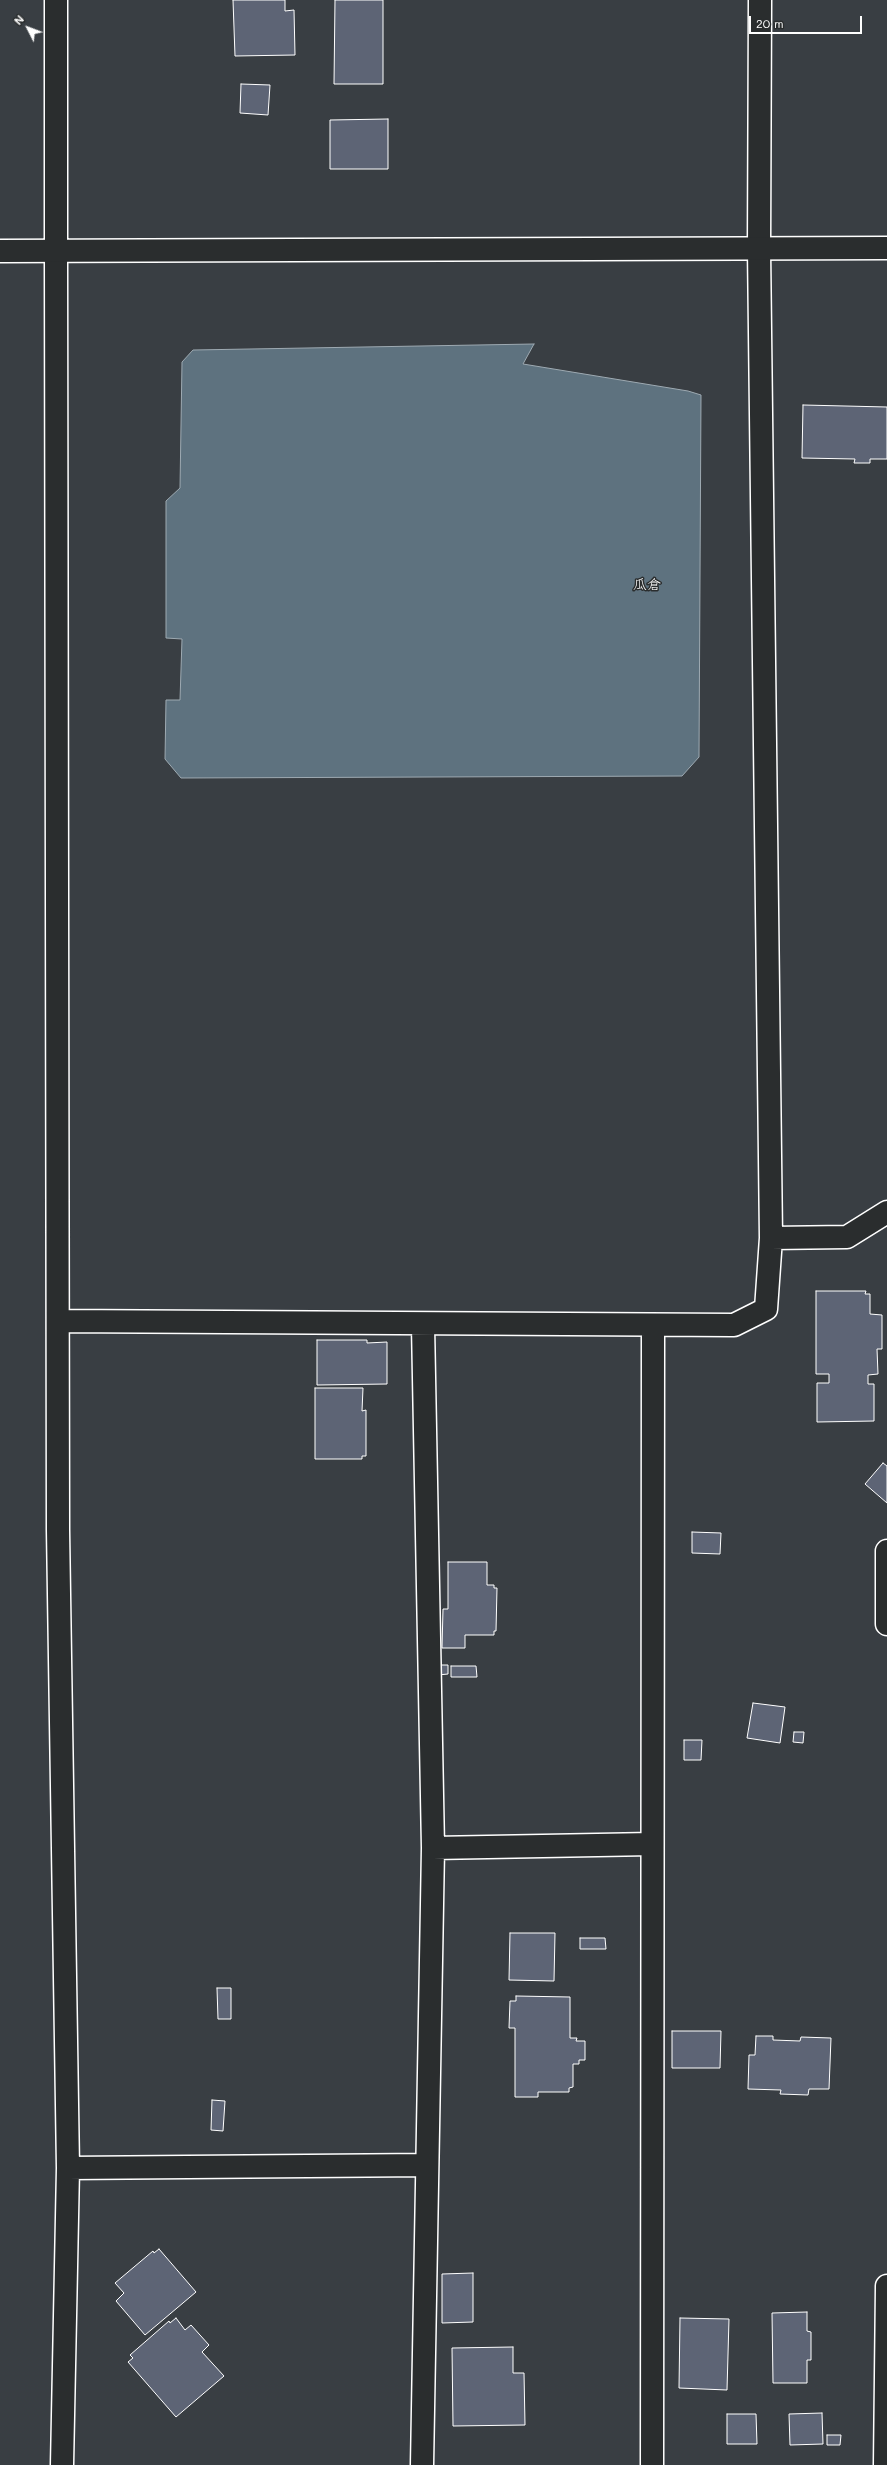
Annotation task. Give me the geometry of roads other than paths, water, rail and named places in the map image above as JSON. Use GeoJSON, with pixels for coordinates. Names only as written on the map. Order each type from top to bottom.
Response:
{"type":"FeatureCollection","features":[{"type":"Feature","properties":{"kind":"street"},"geometry":{"type":"LineString","coordinates":[[56,0],[59,1321],[58,1530],[68,2168],[62,2465]]}},
{"type":"Feature","properties":{"kind":"street"},"geometry":{"type":"LineString","coordinates":[[59,1321],[423,1325],[734,1325],[766,1309],[771,1238],[759,249],[760,0]]}},
{"type":"Feature","properties":{"kind":"street"},"geometry":{"type":"LineString","coordinates":[[0,251],[887,248]]}},
{"type":"Feature","properties":{"kind":"street"},"geometry":{"type":"LineString","coordinates":[[771,1238],[848,1237],[887,1212]]}},
{"type":"Feature","properties":{"kind":"street"},"geometry":{"type":"LineString","coordinates":[[422,2465],[433,1848],[423,1325]]}},
{"type":"Feature","properties":{"kind":"street"},"geometry":{"type":"LineString","coordinates":[[652,2465],[653,1325]]}},
{"type":"Feature","properties":{"kind":"street"},"geometry":{"type":"LineString","coordinates":[[887,1551],[887,1624]]}},
{"type":"Feature","properties":{"kind":"street"},"geometry":{"type":"LineString","coordinates":[[433,1848],[652,1844]]}},
{"type":"Feature","properties":{"kind":"street"},"geometry":{"type":"LineString","coordinates":[[68,2168],[427,2165]]}},
{"type":"Feature","properties":{"kind":"street"},"geometry":{"type":"LineString","coordinates":[[885,2465],[887,2286]]}},
{"type":"Feature","properties":{"kind":"water"},"geometry":{"type":"Polygon","coordinates":[[[534,344],[523,364],[688,391],[701,395],[699,757],[682,776],[181,778],[165,759],[166,700],[180,700],[182,639],[166,638],[166,501],[180,488],[182,362],[193,350],[534,344]]]}},
{"type":"Feature","properties":{"kind":"district","name":"瓜倉"},"geometry":{"type":"Point","coordinates":[647,585]}}]}
